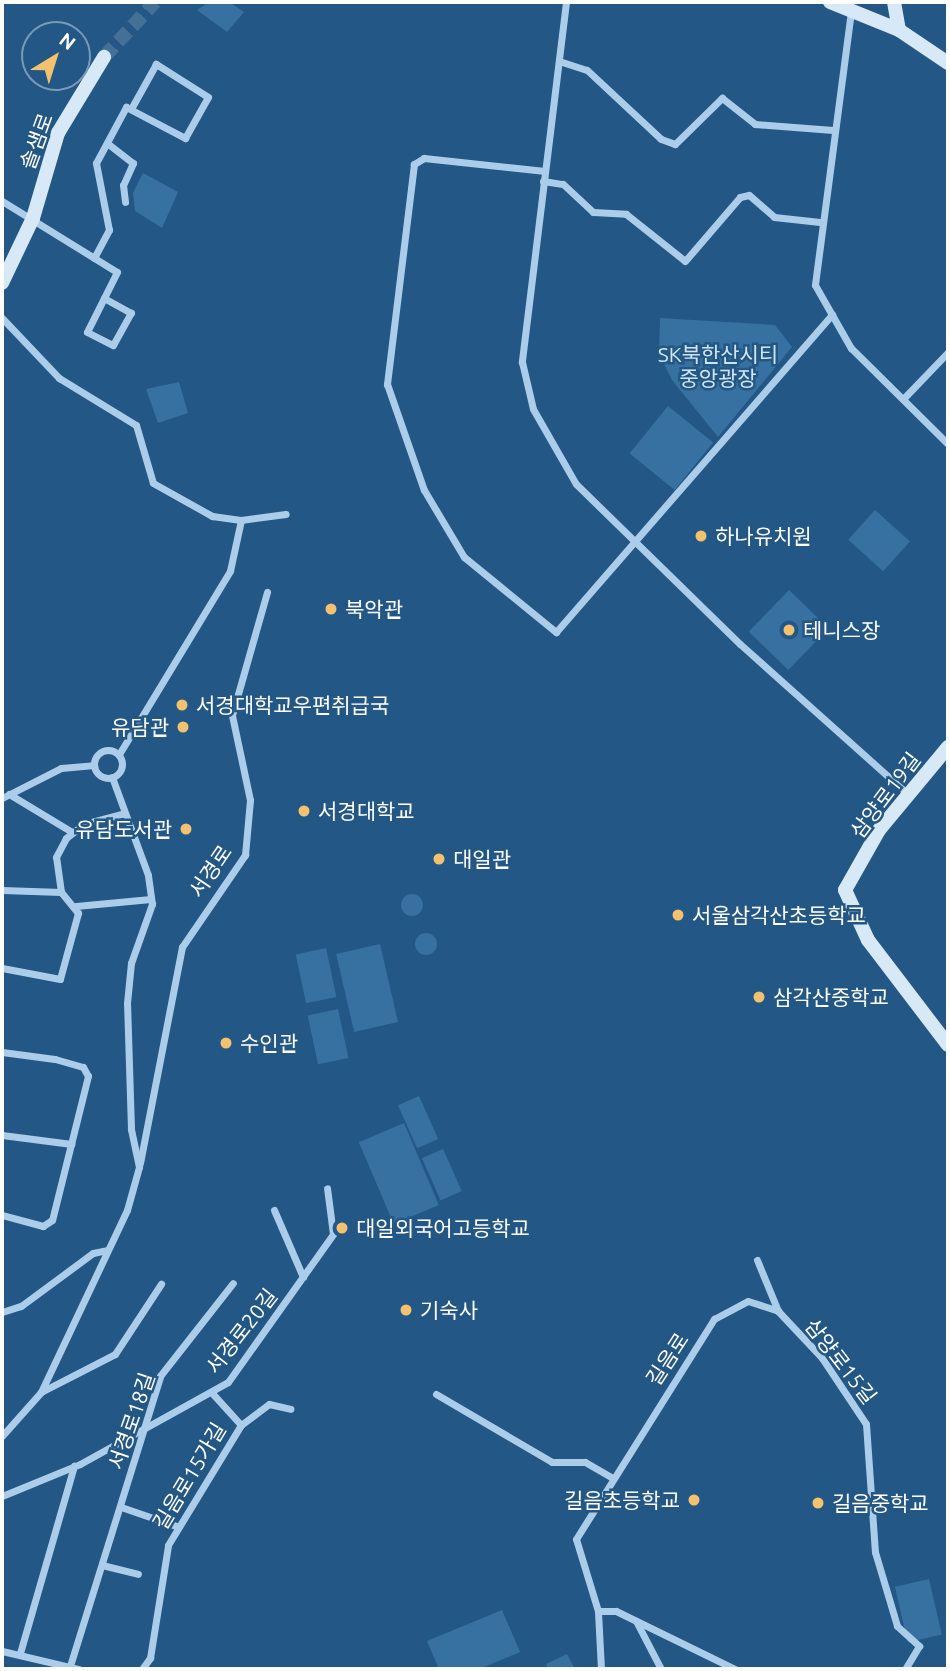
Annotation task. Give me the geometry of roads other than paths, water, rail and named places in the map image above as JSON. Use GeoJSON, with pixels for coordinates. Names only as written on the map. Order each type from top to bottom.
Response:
{"type":"FeatureCollection","features":[{"type":"Feature","properties":{"kind":"main road"},"geometry":{"type":"LineString","coordinates":[[830,2],[853,4],[899,30],[948,63]]}},
{"type":"Feature","properties":{"kind":"main road"},"geometry":{"type":"LineString","coordinates":[[894,2],[899,30]]}},
{"type":"Feature","properties":{"kind":"main road","name":"솔샘로"},"geometry":{"type":"LineString","coordinates":[[2,283],[33,218],[58,133],[104,57]]}},
{"type":"Feature","properties":{"kind":"main road","name":"삼양로19길"},"geometry":{"type":"LineString","coordinates":[[948,747],[879,831],[845,890],[867,940],[948,1045]]}},
{"type":"Feature","properties":{"kind":"street"},"geometry":{"type":"LineString","coordinates":[[566,2],[522,362],[533,409],[576,484],[637,545],[909,796]]}},
{"type":"Feature","properties":{"kind":"street"},"geometry":{"type":"LineString","coordinates":[[853,4],[820,222],[815,285],[851,348],[948,444]]}},
{"type":"Feature","properties":{"kind":"street"},"geometry":{"type":"LineString","coordinates":[[559,61],[587,70],[661,139],[675,144],[722,99],[755,124],[833,131]]}},
{"type":"Feature","properties":{"kind":"street"},"geometry":{"type":"LineString","coordinates":[[94,258],[109,230],[96,163],[156,64],[208,97],[185,138],[131,109]]}},
{"type":"Feature","properties":{"kind":"street"},"geometry":{"type":"LineString","coordinates":[[107,143],[133,163],[123,185],[125,202]]}},
{"type":"Feature","properties":{"kind":"street"},"geometry":{"type":"LineString","coordinates":[[545,171],[424,158],[414,164],[389,398],[424,490],[464,557],[556,632],[637,545],[832,314]]}},
{"type":"Feature","properties":{"kind":"street"},"geometry":{"type":"LineString","coordinates":[[543,181],[563,184],[593,212],[626,214],[685,261],[740,197],[749,195],[774,217],[820,222]]}},
{"type":"Feature","properties":{"kind":"street"},"geometry":{"type":"LineString","coordinates":[[2,201],[117,272],[104,298],[87,332],[113,345],[131,313],[104,298]]}},
{"type":"Feature","properties":{"kind":"street"},"geometry":{"type":"LineString","coordinates":[[2,318],[59,379],[136,425],[153,483],[197,510],[241,520],[286,514]]}},
{"type":"Feature","properties":{"kind":"street"},"geometry":{"type":"LineString","coordinates":[[903,399],[948,352]]}},
{"type":"Feature","properties":{"kind":"street"},"geometry":{"type":"LineString","coordinates":[[94,765],[102,777],[112,777],[121,769],[119,754],[230,571],[241,520]]}},
{"type":"Feature","properties":{"kind":"street","name":"서경로"},"geometry":{"type":"LineString","coordinates":[[2,1436],[41,1392],[107,1250],[139,1167],[182,947],[245,855],[250,800],[232,715],[267,592]]}},
{"type":"Feature","properties":{"kind":"street"},"geometry":{"type":"LineString","coordinates":[[94,765],[104,750],[119,754]]}},
{"type":"Feature","properties":{"kind":"street"},"geometry":{"type":"LineString","coordinates":[[5,796],[61,768],[94,765]]}},
{"type":"Feature","properties":{"kind":"street"},"geometry":{"type":"LineString","coordinates":[[112,777],[151,899],[127,1003],[131,1129],[139,1167]]}},
{"type":"Feature","properties":{"kind":"street"},"geometry":{"type":"LineString","coordinates":[[5,796],[72,832]]}},
{"type":"Feature","properties":{"kind":"street"},"geometry":{"type":"LineString","coordinates":[[125,813],[72,832],[56,857],[61,892],[76,906],[151,899]]}},
{"type":"Feature","properties":{"kind":"street"},"geometry":{"type":"LineString","coordinates":[[2,890],[61,892]]}},
{"type":"Feature","properties":{"kind":"street"},"geometry":{"type":"LineString","coordinates":[[2,968],[60,979],[76,906]]}},
{"type":"Feature","properties":{"kind":"street"},"geometry":{"type":"LineString","coordinates":[[2,1052],[83,1067],[88,1076],[52,1220],[43,1226],[2,1215]]}},
{"type":"Feature","properties":{"kind":"street"},"geometry":{"type":"LineString","coordinates":[[2,1135],[71,1144]]}},
{"type":"Feature","properties":{"kind":"street","name":"서경로20길"},"geometry":{"type":"LineString","coordinates":[[2,1496],[74,1466],[228,1382],[333,1234],[327,1188]]}},
{"type":"Feature","properties":{"kind":"street"},"geometry":{"type":"LineString","coordinates":[[274,1210],[303,1278]]}},
{"type":"Feature","properties":{"kind":"street"},"geometry":{"type":"LineString","coordinates":[[2,1312],[21,1306],[93,1253],[107,1250]]}},
{"type":"Feature","properties":{"kind":"street","name":"삼양로15길"},"geometry":{"type":"LineString","coordinates":[[757,1260],[778,1311],[822,1358],[866,1424],[875,1552],[897,1626],[919,1646],[905,1669]]}},
{"type":"Feature","properties":{"kind":"street","name":"서경로18길"},"geometry":{"type":"LineString","coordinates":[[70,1668],[160,1376],[233,1283]]}},
{"type":"Feature","properties":{"kind":"street","name":"서경로"},"geometry":{"type":"LineString","coordinates":[[41,1392],[115,1354],[161,1284]]}},
{"type":"Feature","properties":{"kind":"street","name":"길음로"},"geometry":{"type":"LineString","coordinates":[[601,1669],[598,1611],[576,1539],[714,1319],[748,1301],[778,1311]]}},
{"type":"Feature","properties":{"kind":"street","name":"길음로15가길"},"geometry":{"type":"LineString","coordinates":[[142,1669],[150,1658],[163,1563],[179,1527],[241,1425],[212,1393]]}},
{"type":"Feature","properties":{"kind":"street"},"geometry":{"type":"LineString","coordinates":[[436,1394],[552,1462],[585,1462],[612,1478]]}},
{"type":"Feature","properties":{"kind":"street"},"geometry":{"type":"LineString","coordinates":[[241,1425],[269,1404],[282,1402],[290,1409]]}},
{"type":"Feature","properties":{"kind":"street"},"geometry":{"type":"LineString","coordinates":[[20,1653],[74,1466]]}},
{"type":"Feature","properties":{"kind":"street"},"geometry":{"type":"LineString","coordinates":[[121,1507],[179,1527]]}},
{"type":"Feature","properties":{"kind":"street"},"geometry":{"type":"LineString","coordinates":[[102,1565],[138,1574]]}},
{"type":"Feature","properties":{"kind":"street"},"geometry":{"type":"LineString","coordinates":[[598,1611],[636,1620],[735,1669]]}},
{"type":"Feature","properties":{"kind":"street"},"geometry":{"type":"LineString","coordinates":[[636,1620],[661,1669]]}},
{"type":"Feature","properties":{"kind":"street"},"geometry":{"type":"LineString","coordinates":[[2,1651],[20,1653],[79,1669]]}},
{"type":"Feature","properties":{"kind":"tunnel"},"geometry":{"type":"LineString","coordinates":[[104,57],[155,2]]}},
{"type":"Feature","properties":{"kind":"place","name":"하나유치원"},"geometry":{"type":"Point","coordinates":[701,536]}},
{"type":"Feature","properties":{"kind":"place","name":"북악관"},"geometry":{"type":"Point","coordinates":[331,609]}},
{"type":"Feature","properties":{"kind":"place","name":"테니스장"},"geometry":{"type":"Point","coordinates":[789,630]}},
{"type":"Feature","properties":{"kind":"place","name":"서경대학교우편취급국"},"geometry":{"type":"Point","coordinates":[182,705]}},
{"type":"Feature","properties":{"kind":"place","name":"유담관"},"geometry":{"type":"Point","coordinates":[183,727]}},
{"type":"Feature","properties":{"kind":"place","name":"서경대학교"},"geometry":{"type":"Point","coordinates":[304,811]}},
{"type":"Feature","properties":{"kind":"place","name":"유담도서관"},"geometry":{"type":"Point","coordinates":[186,829]}},
{"type":"Feature","properties":{"kind":"place","name":"대일관"},"geometry":{"type":"Point","coordinates":[439,859]}},
{"type":"Feature","properties":{"kind":"place","name":"서울삼각산초등학교"},"geometry":{"type":"Point","coordinates":[678,915]}},
{"type":"Feature","properties":{"kind":"place","name":"삼각산중학교"},"geometry":{"type":"Point","coordinates":[759,997]}},
{"type":"Feature","properties":{"kind":"place","name":"수인관"},"geometry":{"type":"Point","coordinates":[226,1043]}},
{"type":"Feature","properties":{"kind":"place","name":"대일외국어고등학교"},"geometry":{"type":"Point","coordinates":[342,1228]}},
{"type":"Feature","properties":{"kind":"place","name":"기숙사"},"geometry":{"type":"Point","coordinates":[406,1310]}},
{"type":"Feature","properties":{"kind":"place","name":"길음초등학교"},"geometry":{"type":"Point","coordinates":[694,1500]}},
{"type":"Feature","properties":{"kind":"place","name":"길음중학교"},"geometry":{"type":"Point","coordinates":[818,1503]}},
{"type":"Feature","properties":{"kind":"park label","name":"SK북한산시티 중앙광장"},"geometry":{"type":"Point","coordinates":[718,366]}}]}
